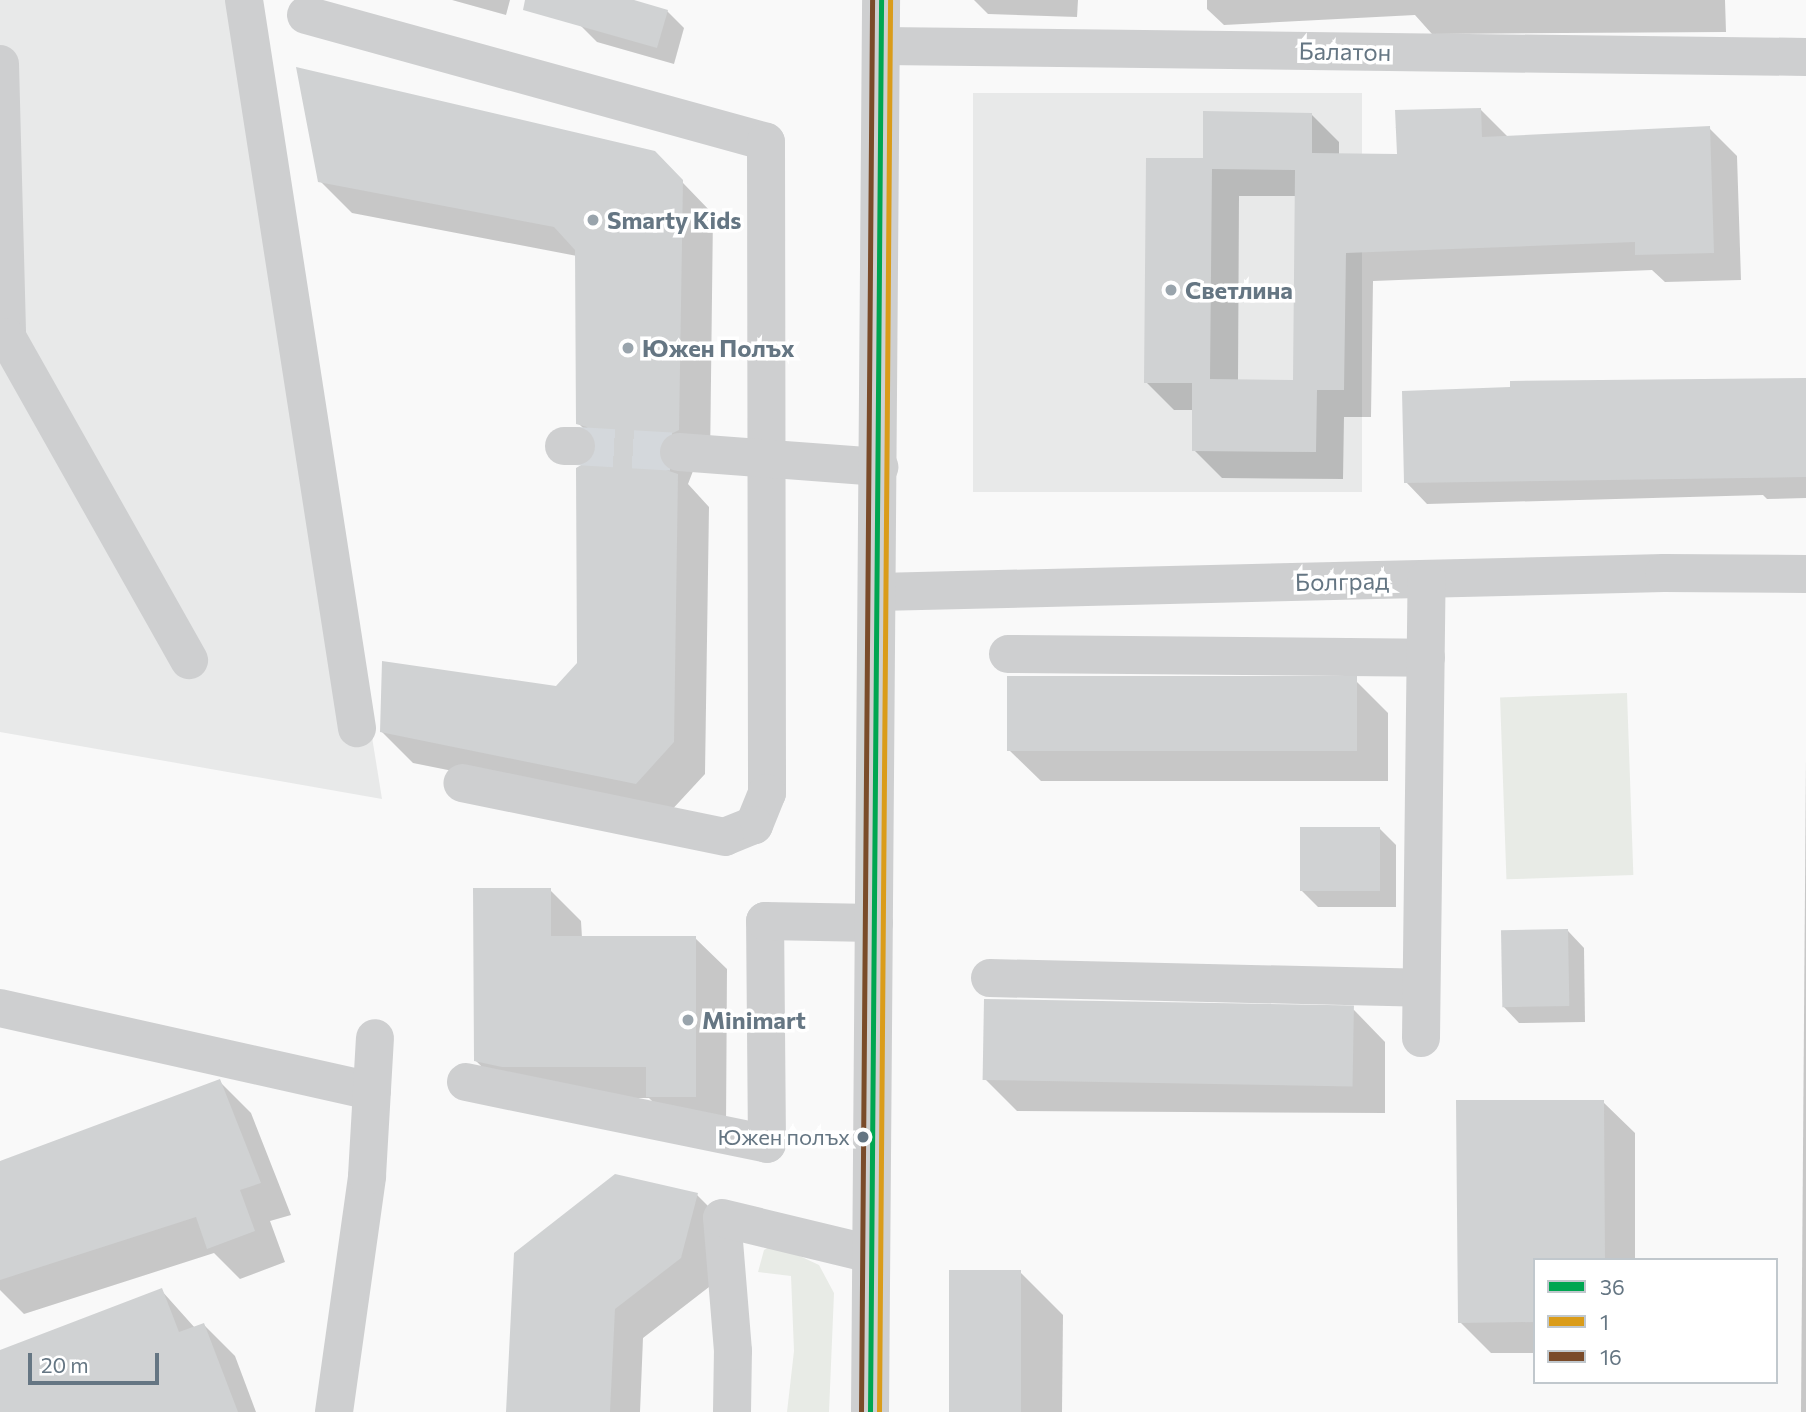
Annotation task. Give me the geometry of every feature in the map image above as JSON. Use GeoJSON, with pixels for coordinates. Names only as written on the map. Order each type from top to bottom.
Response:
{"type":"FeatureCollection","features":[{"type":"Feature","properties":{"kind":"street"},"geometry":{"type":"LineString","coordinates":[[244,0],[357,728]]}},
{"type":"Feature","properties":{"kind":"street"},"geometry":{"type":"LineString","coordinates":[[870,1412],[883,46],[881,0]]}},
{"type":"Feature","properties":{"kind":"street"},"geometry":{"type":"LineString","coordinates":[[306,15],[766,142],[767,793],[754,825],[725,837],[462,783]]}},
{"type":"Feature","properties":{"kind":"street","name":"Балатон"},"geometry":{"type":"LineString","coordinates":[[883,46],[1806,57]]}},
{"type":"Feature","properties":{"kind":"street"},"geometry":{"type":"LineString","coordinates":[[0,64],[8,360],[189,660]]}},
{"type":"Feature","properties":{"kind":"street"},"geometry":{"type":"LineString","coordinates":[[679,452],[767,456],[879,467]]}},
{"type":"Feature","properties":{"kind":"street","name":"Болград"},"geometry":{"type":"LineString","coordinates":[[878,592],[1427,579],[1806,574]]}},
{"type":"Feature","properties":{"kind":"street"},"geometry":{"type":"LineString","coordinates":[[1421,1038],[1427,579]]}},
{"type":"Feature","properties":{"kind":"street"},"geometry":{"type":"LineString","coordinates":[[1008,654],[1426,659]]}},
{"type":"Feature","properties":{"kind":"street"},"geometry":{"type":"LineString","coordinates":[[466,1082],[767,1144],[765,920],[874,923]]}},
{"type":"Feature","properties":{"kind":"street"},"geometry":{"type":"LineString","coordinates":[[990,978],[1421,988]]}},
{"type":"Feature","properties":{"kind":"street"},"geometry":{"type":"LineString","coordinates":[[0,1008],[372,1091]]}},
{"type":"Feature","properties":{"kind":"street"},"geometry":{"type":"LineString","coordinates":[[334,1412],[367,1176],[375,1038]]}},
{"type":"Feature","properties":{"kind":"street"},"geometry":{"type":"LineString","coordinates":[[732,1412],[733,1351],[722,1218],[870,1254]]}},
{"type":"Feature","properties":{"kind":"shaded area"},"geometry":{"type":"Polygon","coordinates":[[[0,0],[253,0],[382,799],[0,732],[0,0]]]}},
{"type":"Feature","properties":{"kind":"shaded area","name":"Светлина"},"geometry":{"type":"Polygon","coordinates":[[[973,93],[1362,93],[1362,492],[973,492],[973,93]]]}},
{"type":"Feature","properties":{"kind":"shaded area"},"geometry":{"type":"Polygon","coordinates":[[[1627,693],[1633,875],[1506,879],[1500,697],[1627,693]]]}},
{"type":"Feature","properties":{"kind":"shaded area"},"geometry":{"type":"Polygon","coordinates":[[[774,1244],[819,1265],[834,1293],[829,1412],[787,1412],[794,1351],[791,1276],[758,1272],[764,1250],[774,1244]]]}},
{"type":"Feature","properties":{"kind":"building"},"geometry":{"type":"Polygon","coordinates":[[[525,0],[634,0],[668,10],[657,48],[523,10],[525,0]]]}},
{"type":"Feature","properties":{"kind":"building","name":"Южен Полъх"},"geometry":{"type":"Polygon","coordinates":[[[296,67],[655,151],[683,180],[679,430],[661,439],[657,451],[666,470],[678,474],[674,742],[636,784],[380,732],[382,661],[556,686],[577,663],[576,468],[595,457],[598,445],[587,427],[576,424],[575,250],[554,227],[318,182],[296,67]]]}},
{"type":"Feature","properties":{"kind":"building"},"geometry":{"type":"Polygon","coordinates":[[[1481,108],[1482,137],[1710,126],[1714,253],[1635,255],[1635,242],[1346,253],[1344,390],[1317,390],[1316,452],[1192,451],[1192,383],[1144,383],[1146,158],[1203,158],[1203,111],[1312,113],[1312,153],[1397,154],[1395,110],[1481,108]],[[1212,169],[1210,379],[1293,380],[1295,170],[1212,169]]]}},
{"type":"Feature","properties":{"kind":"building"},"geometry":{"type":"Polygon","coordinates":[[[1806,378],[1806,477],[1404,483],[1402,391],[1510,387],[1510,381],[1806,378]]]}},
{"type":"Feature","properties":{"kind":"building"},"geometry":{"type":"Polygon","coordinates":[[[1007,676],[1357,676],[1357,751],[1007,751],[1007,676]]]}},
{"type":"Feature","properties":{"kind":"building"},"geometry":{"type":"Polygon","coordinates":[[[1300,827],[1380,827],[1380,891],[1300,891],[1300,827]]]}},
{"type":"Feature","properties":{"kind":"building"},"geometry":{"type":"Polygon","coordinates":[[[473,888],[551,888],[551,936],[696,936],[696,1097],[646,1097],[646,1067],[502,1067],[474,1061],[473,888]]]}},
{"type":"Feature","properties":{"kind":"building"},"geometry":{"type":"Polygon","coordinates":[[[1568,929],[1569,1006],[1502,1007],[1501,930],[1568,929]]]}},
{"type":"Feature","properties":{"kind":"building"},"geometry":{"type":"Polygon","coordinates":[[[984,999],[1354,1005],[1353,1086],[983,1080],[984,999]]]}},
{"type":"Feature","properties":{"kind":"building"},"geometry":{"type":"Polygon","coordinates":[[[220,1079],[261,1183],[240,1190],[255,1231],[207,1249],[196,1217],[0,1280],[0,1161],[220,1079]]]}},
{"type":"Feature","properties":{"kind":"building"},"geometry":{"type":"Polygon","coordinates":[[[1456,1100],[1604,1100],[1605,1258],[1533,1258],[1533,1322],[1458,1323],[1456,1100]]]}},
{"type":"Feature","properties":{"kind":"building"},"geometry":{"type":"Polygon","coordinates":[[[615,1174],[698,1193],[681,1258],[615,1309],[610,1412],[506,1412],[514,1253],[615,1174]]]}},
{"type":"Feature","properties":{"kind":"building"},"geometry":{"type":"Polygon","coordinates":[[[949,1270],[1021,1270],[1021,1412],[949,1412],[949,1270]]]}},
{"type":"Feature","properties":{"kind":"building"},"geometry":{"type":"Polygon","coordinates":[[[162,1288],[179,1332],[204,1323],[238,1412],[0,1412],[0,1350],[162,1288]]]}},
{"type":"Feature","properties":{"kind":"tunnel"},"geometry":{"type":"LineString","coordinates":[[576,446],[679,452]]}},
{"type":"Feature","properties":{"kind":"transit line","name":"16"},"geometry":{"type":"LineString","coordinates":[[861,1412],[872,0]]}},
{"type":"Feature","properties":{"kind":"transit line","name":"36"},"geometry":{"type":"LineString","coordinates":[[870,1412],[881,0]]}},
{"type":"Feature","properties":{"kind":"transit line","name":"1"},"geometry":{"type":"LineString","coordinates":[[879,1412],[890,0]]}},
{"type":"Feature","properties":{"kind":"place","name":"Smarty Kids"},"geometry":{"type":"Point","coordinates":[593,220]}},
{"type":"Feature","properties":{"kind":"place","name":"Светлина"},"geometry":{"type":"Point","coordinates":[1171,290]}},
{"type":"Feature","properties":{"kind":"place","name":"Южен Полъх"},"geometry":{"type":"Point","coordinates":[628,348]}},
{"type":"Feature","properties":{"kind":"place","name":"Minimart"},"geometry":{"type":"Point","coordinates":[688,1020]}},
{"type":"Feature","properties":{"kind":"place","name":"Южен полъх"},"geometry":{"type":"Point","coordinates":[863,1137]}}]}
